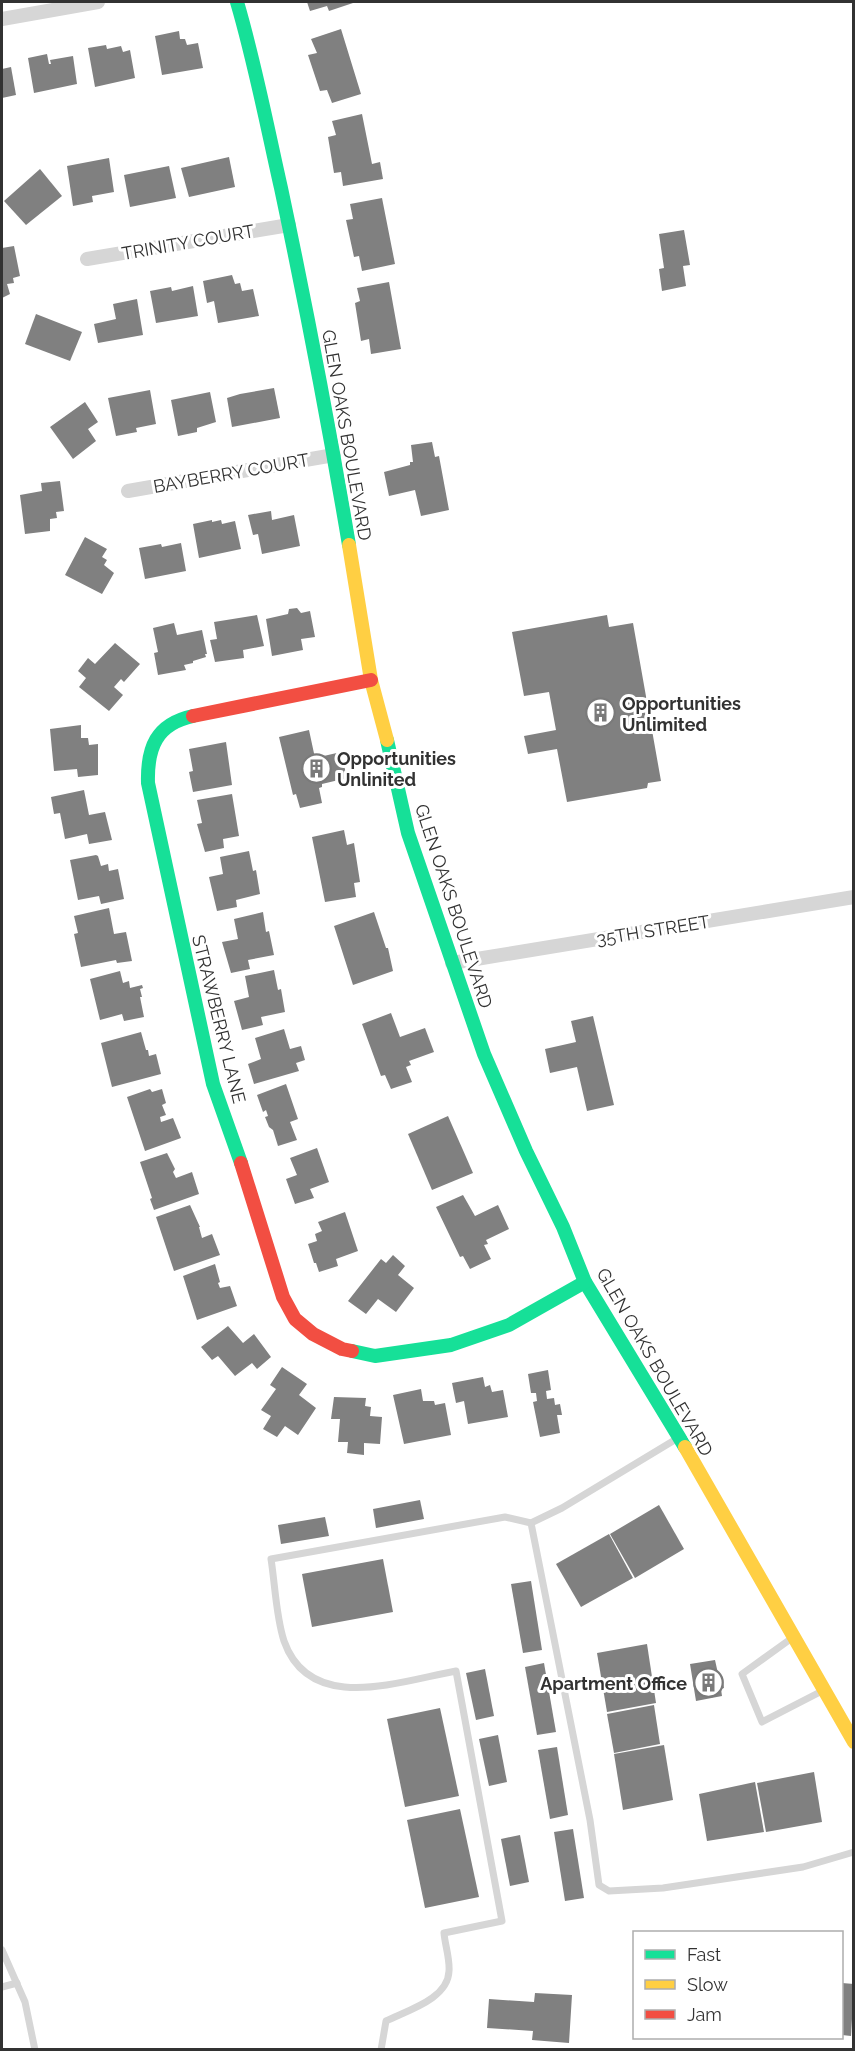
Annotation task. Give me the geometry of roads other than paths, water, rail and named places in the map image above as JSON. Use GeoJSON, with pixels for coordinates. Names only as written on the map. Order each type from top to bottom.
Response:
{"type":"FeatureCollection","features":[{"type":"Feature","properties":{"kind":"main road","name":"GLEN OAKS BOULEVARD"},"geometry":{"type":"LineString","coordinates":[[237,2],[290,225],[333,455],[371,680],[408,833],[484,1054],[525,1151],[563,1227],[585,1282],[679,1437],[854,1742]]}},
{"type":"Feature","properties":{"kind":"main road","name":"STRAWBERRY LANE"},"geometry":{"type":"LineString","coordinates":[[371,680],[178,719],[161,730],[152,745],[147,767],[148,783],[213,1084],[250,1188],[283,1297],[295,1319],[313,1334],[355,1353],[390,1355],[451,1345],[509,1325],[585,1282]]}},
{"type":"Feature","properties":{"kind":"street"},"geometry":{"type":"LineString","coordinates":[[2,19],[98,2]]}},
{"type":"Feature","properties":{"kind":"street","name":"TRINITY COURT"},"geometry":{"type":"LineString","coordinates":[[87,259],[290,225]]}},
{"type":"Feature","properties":{"kind":"street","name":"BAYBERRY COURT"},"geometry":{"type":"LineString","coordinates":[[128,491],[333,455]]}},
{"type":"Feature","properties":{"kind":"street","name":"35TH STREET"},"geometry":{"type":"LineString","coordinates":[[452,963],[854,897]]}},
{"type":"Feature","properties":{"kind":"lane"},"geometry":{"type":"LineString","coordinates":[[381,2049],[386,2021],[431,1999],[446,1984],[449,1970],[444,1933],[502,1921],[456,1671],[362,1689],[336,1688],[308,1676],[290,1654],[284,1640],[271,1559],[505,1517],[531,1523],[562,1508],[679,1437]]}},
{"type":"Feature","properties":{"kind":"lane"},"geometry":{"type":"LineString","coordinates":[[531,1523],[590,1820],[599,1885],[609,1892],[673,1887],[803,1867],[847,1856],[854,1852]]}},
{"type":"Feature","properties":{"kind":"lane"},"geometry":{"type":"LineString","coordinates":[[794,1637],[742,1674],[762,1722],[824,1690]]}},
{"type":"Feature","properties":{"kind":"lane"},"geometry":{"type":"LineString","coordinates":[[2,1950],[25,2002],[35,2049]]}},
{"type":"Feature","properties":{"kind":"lane"},"geometry":{"type":"LineString","coordinates":[[2,1987],[16,1983]]}},
{"type":"Feature","properties":{"kind":"place","name":"Opportunities Unlimited"},"geometry":{"type":"Point","coordinates":[601,713]}},
{"type":"Feature","properties":{"kind":"place","name":"Opportunities Unlinited"},"geometry":{"type":"Point","coordinates":[316,768]}},
{"type":"Feature","properties":{"kind":"place","name":"Apartment Office"},"geometry":{"type":"Point","coordinates":[708,1683]}}]}
